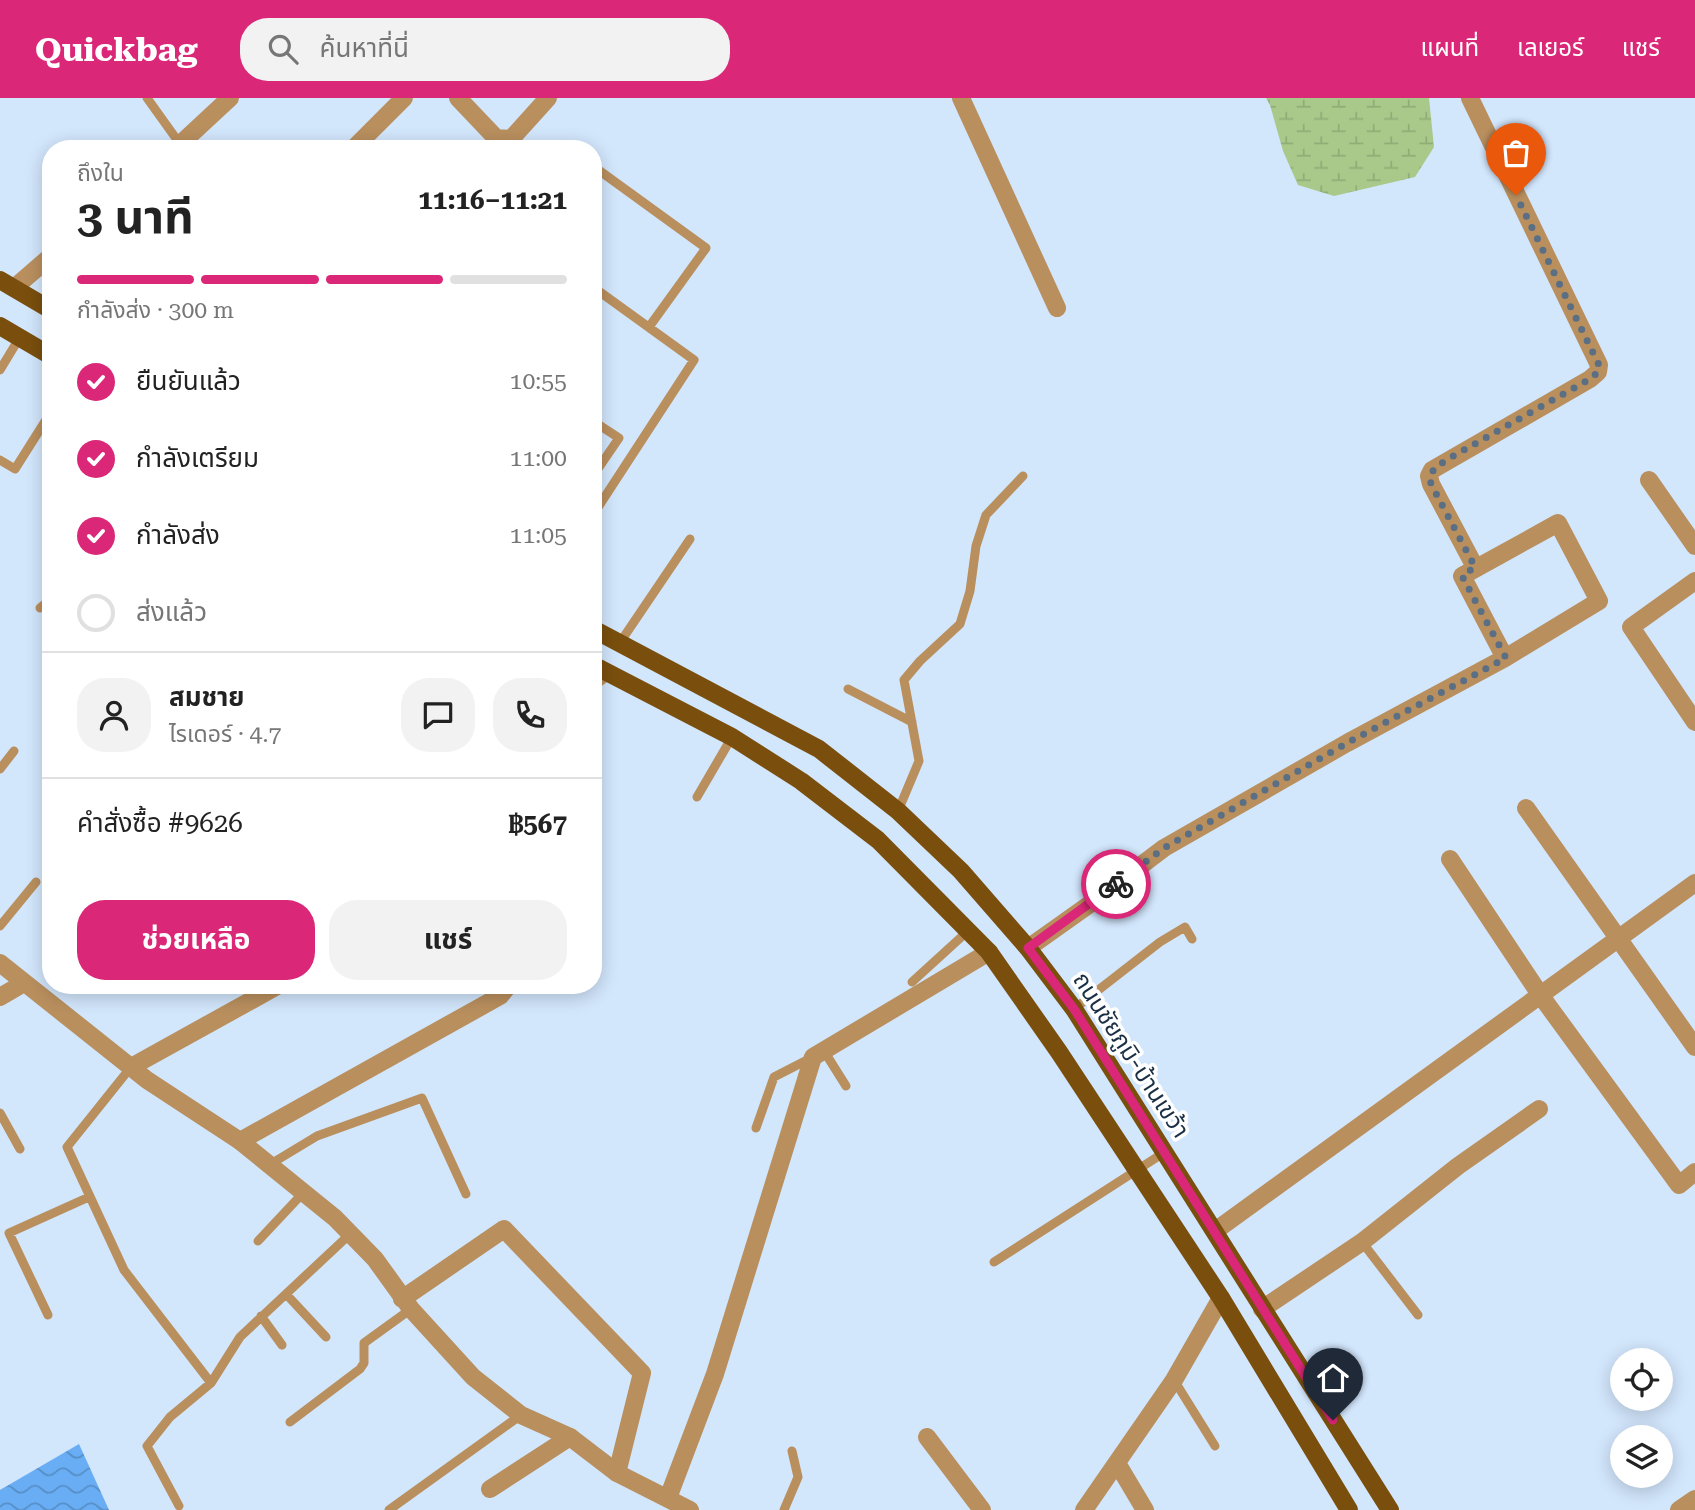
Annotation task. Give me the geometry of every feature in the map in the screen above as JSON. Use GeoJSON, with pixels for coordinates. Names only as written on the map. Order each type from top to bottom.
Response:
{"type":"FeatureCollection","features":[{"type":"Feature","properties":{"kind":"main road"},"geometry":{"type":"LineString","coordinates":[[7,284],[42,305]]}},
{"type":"Feature","properties":{"kind":"main road"},"geometry":{"type":"LineString","coordinates":[[0,326],[42,351]]}},
{"type":"Feature","properties":{"kind":"main road","name":"ถนนชัยภูมิ-บ้านเขว้า"},"geometry":{"type":"LineString","coordinates":[[602,635],[819,749],[898,811],[961,871],[1028,948],[1074,1009],[1390,1510]]}},
{"type":"Feature","properties":{"kind":"main road"},"geometry":{"type":"LineString","coordinates":[[602,671],[732,737],[801,780],[878,840],[989,951],[1221,1298],[1349,1510]]}},
{"type":"Feature","properties":{"kind":"street"},"geometry":{"type":"LineString","coordinates":[[189,140],[230,98]]}},
{"type":"Feature","properties":{"kind":"street"},"geometry":{"type":"LineString","coordinates":[[362,140],[404,98]]}},
{"type":"Feature","properties":{"kind":"street"},"geometry":{"type":"LineString","coordinates":[[458,98],[496,138],[503,140],[511,139],[548,98]]}},
{"type":"Feature","properties":{"kind":"street"},"geometry":{"type":"LineString","coordinates":[[961,98],[1057,308]]}},
{"type":"Feature","properties":{"kind":"street"},"geometry":{"type":"LineString","coordinates":[[1470,98],[1599,365],[1598,372],[1590,379],[1433,470],[1429,477],[1431,484],[1475,567]]}},
{"type":"Feature","properties":{"kind":"street"},"geometry":{"type":"LineString","coordinates":[[7,284],[42,262]]}},
{"type":"Feature","properties":{"kind":"street"},"geometry":{"type":"LineString","coordinates":[[1649,480],[1695,546]]}},
{"type":"Feature","properties":{"kind":"street"},"geometry":{"type":"LineString","coordinates":[[1028,948],[1164,848],[1336,749],[1506,658],[1599,601],[1558,523],[1462,576],[1506,658]]}},
{"type":"Feature","properties":{"kind":"street"},"geometry":{"type":"LineString","coordinates":[[1695,581],[1631,627],[1695,722]]}},
{"type":"Feature","properties":{"kind":"street"},"geometry":{"type":"LineString","coordinates":[[1526,808],[1695,1047]]}},
{"type":"Feature","properties":{"kind":"street"},"geometry":{"type":"LineString","coordinates":[[1450,859],[1541,996],[1679,1185],[1695,1172]]}},
{"type":"Feature","properties":{"kind":"street"},"geometry":{"type":"LineString","coordinates":[[1215,1231],[1694,886]]}},
{"type":"Feature","properties":{"kind":"street"},"geometry":{"type":"LineString","coordinates":[[668,1498],[715,1374],[818,1054],[989,951]]}},
{"type":"Feature","properties":{"kind":"street"},"geometry":{"type":"LineString","coordinates":[[0,963],[147,1080],[240,1141],[335,1218],[375,1259],[406,1304],[472,1377],[521,1415],[570,1437],[617,1473],[690,1510]]}},
{"type":"Feature","properties":{"kind":"street"},"geometry":{"type":"LineString","coordinates":[[0,997],[24,983]]}},
{"type":"Feature","properties":{"kind":"street"},"geometry":{"type":"LineString","coordinates":[[131,1067],[263,994]]}},
{"type":"Feature","properties":{"kind":"street"},"geometry":{"type":"LineString","coordinates":[[240,1141],[502,994]]}},
{"type":"Feature","properties":{"kind":"street"},"geometry":{"type":"LineString","coordinates":[[1262,1309],[1362,1241],[1458,1166],[1539,1110]]}},
{"type":"Feature","properties":{"kind":"street"},"geometry":{"type":"LineString","coordinates":[[406,1304],[504,1229],[642,1373],[617,1473]]}},
{"type":"Feature","properties":{"kind":"street"},"geometry":{"type":"LineString","coordinates":[[1084,1510],[1174,1380],[1221,1298]]}},
{"type":"Feature","properties":{"kind":"street"},"geometry":{"type":"LineString","coordinates":[[490,1489],[570,1437]]}},
{"type":"Feature","properties":{"kind":"street"},"geometry":{"type":"LineString","coordinates":[[927,1437],[982,1510]]}},
{"type":"Feature","properties":{"kind":"street"},"geometry":{"type":"LineString","coordinates":[[1117,1463],[1144,1510]]}},
{"type":"Feature","properties":{"kind":"street"},"geometry":{"type":"LineString","coordinates":[[1679,1510],[1695,1499]]}},
{"type":"Feature","properties":{"kind":"lane"},"geometry":{"type":"LineString","coordinates":[[147,98],[180,140]]}},
{"type":"Feature","properties":{"kind":"lane"},"geometry":{"type":"LineString","coordinates":[[602,173],[706,248],[649,327]]}},
{"type":"Feature","properties":{"kind":"lane"},"geometry":{"type":"LineString","coordinates":[[602,293],[694,360],[602,501]]}},
{"type":"Feature","properties":{"kind":"lane"},"geometry":{"type":"LineString","coordinates":[[0,370],[20,338]]}},
{"type":"Feature","properties":{"kind":"lane"},"geometry":{"type":"LineString","coordinates":[[0,460],[15,469],[42,426]]}},
{"type":"Feature","properties":{"kind":"lane"},"geometry":{"type":"LineString","coordinates":[[602,427],[619,438],[602,463]]}},
{"type":"Feature","properties":{"kind":"lane"},"geometry":{"type":"LineString","coordinates":[[898,811],[919,761],[904,680],[920,661],[960,624],[970,591],[976,546],[986,515],[1023,476]]}},
{"type":"Feature","properties":{"kind":"lane"},"geometry":{"type":"LineString","coordinates":[[619,645],[691,539]]}},
{"type":"Feature","properties":{"kind":"lane"},"geometry":{"type":"LineString","coordinates":[[848,689],[912,722]]}},
{"type":"Feature","properties":{"kind":"lane"},"geometry":{"type":"LineString","coordinates":[[697,797],[732,737]]}},
{"type":"Feature","properties":{"kind":"lane"},"geometry":{"type":"LineString","coordinates":[[0,769],[13,751]]}},
{"type":"Feature","properties":{"kind":"lane"},"geometry":{"type":"LineString","coordinates":[[0,926],[36,882]]}},
{"type":"Feature","properties":{"kind":"lane"},"geometry":{"type":"LineString","coordinates":[[1074,1009],[1160,942],[1185,927],[1192,939]]}},
{"type":"Feature","properties":{"kind":"lane"},"geometry":{"type":"LineString","coordinates":[[912,982],[969,930]]}},
{"type":"Feature","properties":{"kind":"lane"},"geometry":{"type":"LineString","coordinates":[[756,1128],[774,1077],[818,1054],[846,1086]]}},
{"type":"Feature","properties":{"kind":"lane"},"geometry":{"type":"LineString","coordinates":[[131,1067],[67,1147],[124,1270],[211,1383]]}},
{"type":"Feature","properties":{"kind":"lane"},"geometry":{"type":"LineString","coordinates":[[269,1165],[317,1136],[422,1098],[466,1194]]}},
{"type":"Feature","properties":{"kind":"lane"},"geometry":{"type":"LineString","coordinates":[[0,1113],[20,1150]]}},
{"type":"Feature","properties":{"kind":"lane"},"geometry":{"type":"LineString","coordinates":[[994,1262],[1165,1152]]}},
{"type":"Feature","properties":{"kind":"lane"},"geometry":{"type":"LineString","coordinates":[[258,1241],[303,1193]]}},
{"type":"Feature","properties":{"kind":"lane"},"geometry":{"type":"LineString","coordinates":[[48,1315],[9,1233],[89,1197]]}},
{"type":"Feature","properties":{"kind":"lane"},"geometry":{"type":"LineString","coordinates":[[179,1506],[147,1446],[170,1417],[211,1383],[240,1337],[349,1235]]}},
{"type":"Feature","properties":{"kind":"lane"},"geometry":{"type":"LineString","coordinates":[[1362,1241],[1418,1315]]}},
{"type":"Feature","properties":{"kind":"lane"},"geometry":{"type":"LineString","coordinates":[[286,1293],[326,1337]]}},
{"type":"Feature","properties":{"kind":"lane"},"geometry":{"type":"LineString","coordinates":[[290,1422],[360,1369],[364,1363],[364,1343],[406,1304]]}},
{"type":"Feature","properties":{"kind":"lane"},"geometry":{"type":"LineString","coordinates":[[261,1316],[282,1345]]}},
{"type":"Feature","properties":{"kind":"lane"},"geometry":{"type":"LineString","coordinates":[[1174,1380],[1214,1446]]}},
{"type":"Feature","properties":{"kind":"lane"},"geometry":{"type":"LineString","coordinates":[[389,1510],[521,1415]]}},
{"type":"Feature","properties":{"kind":"lane"},"geometry":{"type":"LineString","coordinates":[[784,1510],[798,1477],[792,1451]]}},
{"type":"Feature","properties":{"kind":"green space"},"geometry":{"type":"Polygon","coordinates":[[[1266,98],[1429,98],[1434,147],[1415,177],[1334,196],[1298,185],[1283,151],[1266,98]]]}},
{"type":"Feature","properties":{"kind":"water"},"geometry":{"type":"Polygon","coordinates":[[[79,1444],[109,1510],[0,1510],[0,1490],[79,1444]]]}},
{"type":"Feature","properties":{"kind":"way so far"},"geometry":{"type":"LineString","coordinates":[[1116,884],[1164,848],[1188,834],[1347,743],[1506,658],[1462,576],[1475,567],[1429,477],[1433,470],[1448,459],[1590,379],[1598,372],[1599,365],[1516,195]]}},
{"type":"Feature","properties":{"kind":"route"},"geometry":{"type":"LineString","coordinates":[[1116,884],[1028,948],[1074,1009],[1333,1420]]}}]}
